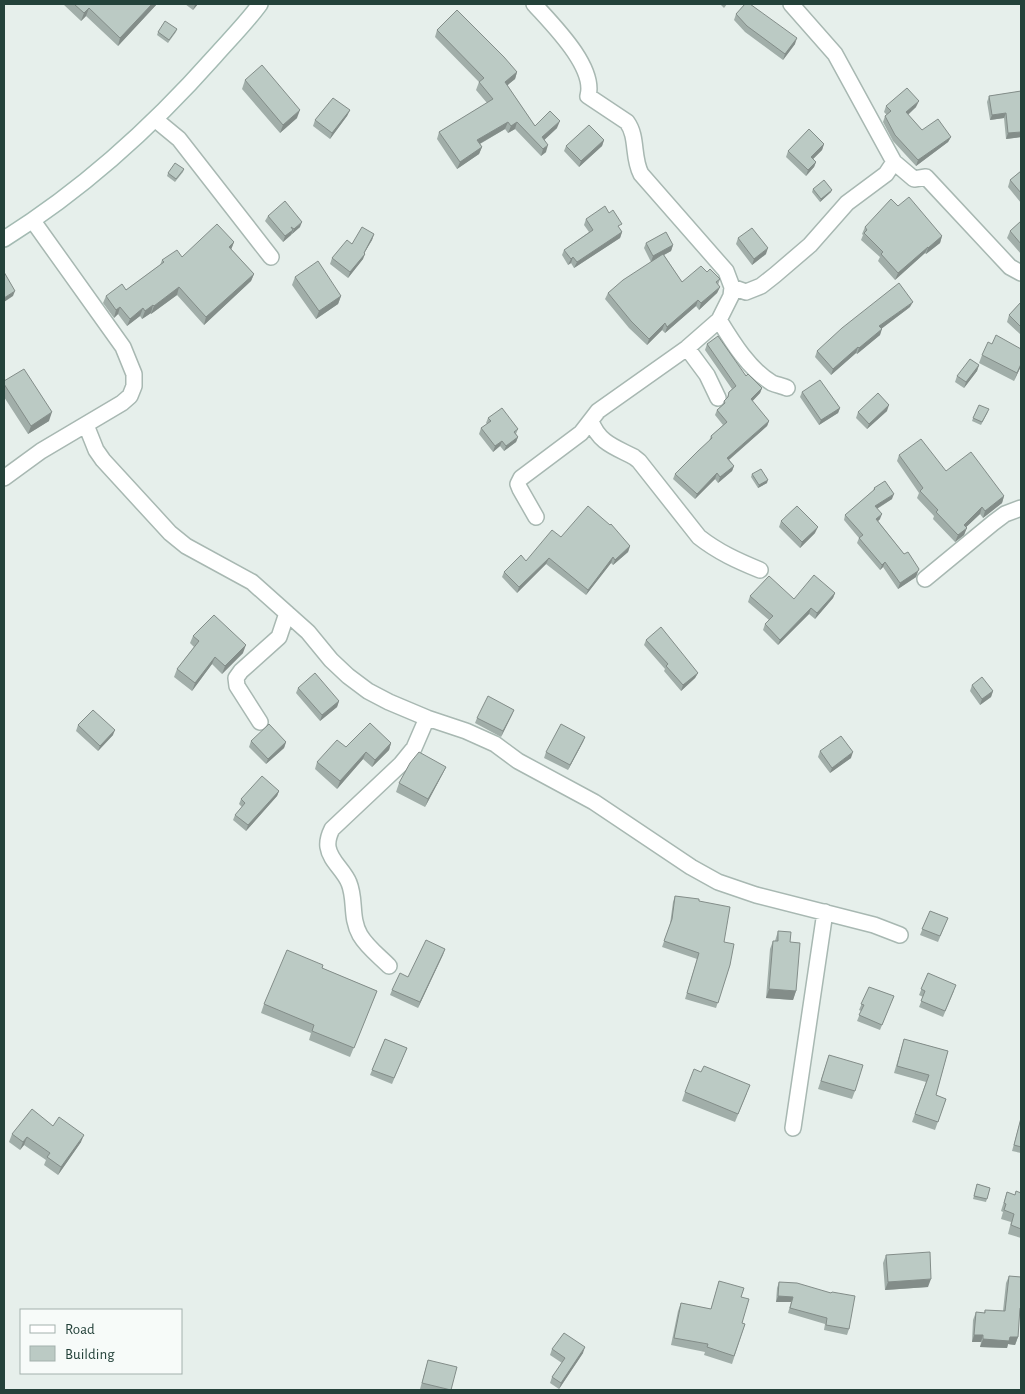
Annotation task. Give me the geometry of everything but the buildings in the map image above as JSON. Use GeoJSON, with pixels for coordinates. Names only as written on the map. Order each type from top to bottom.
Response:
{"type":"FeatureCollection","features":[{"type":"Feature","properties":{"kind":"street"},"geometry":{"type":"LineString","coordinates":[[534,4],[572,47],[590,88],[588,96],[627,122],[631,127],[635,159],[641,174],[726,270],[732,288],[731,296],[719,320],[687,348],[598,411],[582,433],[521,478],[518,484],[536,517]]}},
{"type":"Feature","properties":{"kind":"street"},"geometry":{"type":"LineString","coordinates":[[791,4],[835,54],[894,162],[914,179],[926,177],[1010,267],[1021,273]]}},
{"type":"Feature","properties":{"kind":"street"},"geometry":{"type":"LineString","coordinates":[[4,239],[33,221],[89,180],[156,120],[191,84],[256,5]]}},
{"type":"Feature","properties":{"kind":"street"},"geometry":{"type":"LineString","coordinates":[[156,120],[179,139],[271,257]]}},
{"type":"Feature","properties":{"kind":"street"},"geometry":{"type":"LineString","coordinates":[[732,288],[746,292],[761,286],[810,245],[847,203],[886,174],[894,162]]}},
{"type":"Feature","properties":{"kind":"street"},"geometry":{"type":"LineString","coordinates":[[4,478],[41,451],[122,404],[130,396],[134,386],[134,374],[123,347],[33,221]]}},
{"type":"Feature","properties":{"kind":"street"},"geometry":{"type":"LineString","coordinates":[[719,320],[736,347],[754,368],[773,383],[787,388]]}},
{"type":"Feature","properties":{"kind":"street"},"geometry":{"type":"LineString","coordinates":[[687,348],[707,375],[718,398]]}},
{"type":"Feature","properties":{"kind":"street"},"geometry":{"type":"LineString","coordinates":[[591,421],[595,432],[600,438],[634,457],[639,462],[699,537],[727,556],[760,570]]}},
{"type":"Feature","properties":{"kind":"street"},"geometry":{"type":"LineString","coordinates":[[86,425],[96,450],[103,460],[170,533],[186,546],[252,582],[308,632],[331,660],[368,691],[427,718],[466,731],[495,744],[518,761],[594,802],[691,867],[718,882],[756,896],[874,925],[900,935]]}},
{"type":"Feature","properties":{"kind":"street"},"geometry":{"type":"LineString","coordinates":[[925,579],[992,523],[1006,514],[1021,508]]}},
{"type":"Feature","properties":{"kind":"street"},"geometry":{"type":"LineString","coordinates":[[260,722],[237,686],[236,678],[241,671],[279,637],[287,613]]}},
{"type":"Feature","properties":{"kind":"street"},"geometry":{"type":"LineString","coordinates":[[389,966],[360,936],[352,916],[350,885],[346,875],[329,853],[328,837],[332,829],[410,754],[421,735],[427,718]]}},
{"type":"Feature","properties":{"kind":"street"},"geometry":{"type":"LineString","coordinates":[[793,1128],[825,912]]}}]}
